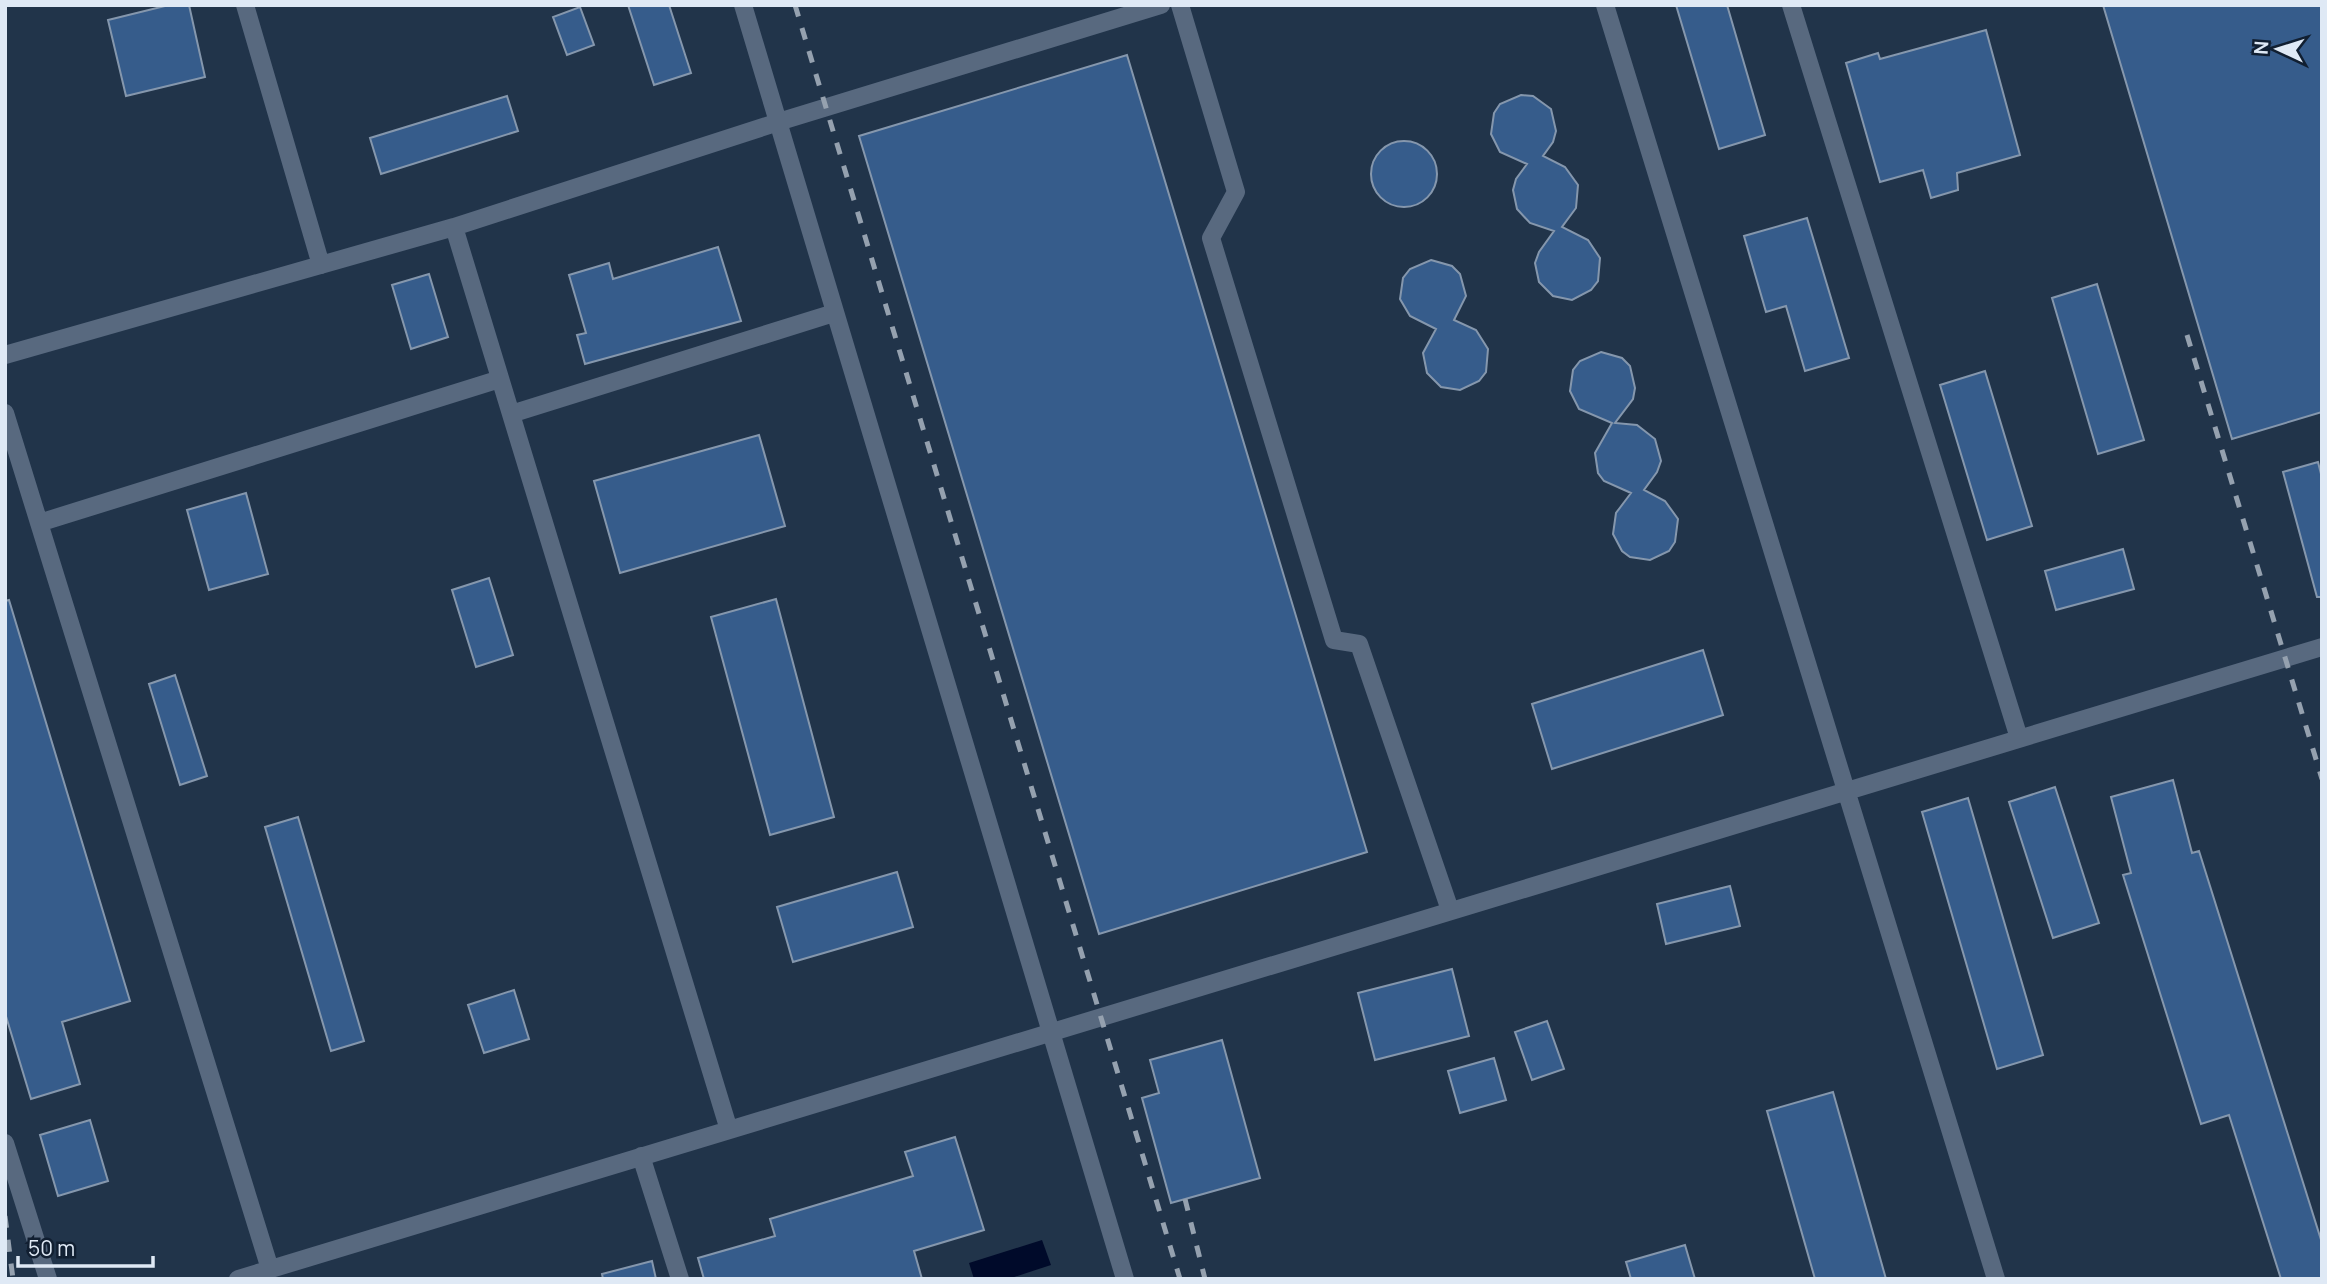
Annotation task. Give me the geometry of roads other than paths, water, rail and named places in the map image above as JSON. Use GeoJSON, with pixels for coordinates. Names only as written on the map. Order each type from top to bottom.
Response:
{"type":"FeatureCollection","features":[{"type":"Feature","properties":{"kind":"lane"},"geometry":{"type":"LineString","coordinates":[[245,5],[321,265]]}},
{"type":"Feature","properties":{"kind":"lane"},"geometry":{"type":"LineString","coordinates":[[743,5],[1125,1279]]}},
{"type":"Feature","properties":{"kind":"lane"},"geometry":{"type":"LineString","coordinates":[[5,355],[454,227],[777,123],[1161,5]]}},
{"type":"Feature","properties":{"kind":"lane"},"geometry":{"type":"LineString","coordinates":[[1180,5],[1236,192],[1211,238],[1334,640],[1359,644],[1450,910]]}},
{"type":"Feature","properties":{"kind":"lane"},"geometry":{"type":"LineString","coordinates":[[1605,5],[1996,1279]]}},
{"type":"Feature","properties":{"kind":"lane"},"geometry":{"type":"LineString","coordinates":[[1791,5],[2019,738]]}},
{"type":"Feature","properties":{"kind":"lane"},"geometry":{"type":"LineString","coordinates":[[454,227],[729,1130]]}},
{"type":"Feature","properties":{"kind":"lane"},"geometry":{"type":"LineString","coordinates":[[511,414],[834,313]]}},
{"type":"Feature","properties":{"kind":"lane"},"geometry":{"type":"LineString","coordinates":[[39,523],[500,379]]}},
{"type":"Feature","properties":{"kind":"lane"},"geometry":{"type":"LineString","coordinates":[[5,413],[270,1269]]}},
{"type":"Feature","properties":{"kind":"lane"},"geometry":{"type":"LineString","coordinates":[[238,1279],[1846,789],[2322,647]]}},
{"type":"Feature","properties":{"kind":"lane"},"geometry":{"type":"LineString","coordinates":[[5,1143],[48,1279]]}},
{"type":"Feature","properties":{"kind":"lane"},"geometry":{"type":"LineString","coordinates":[[641,1156],[680,1279]]}},
{"type":"Feature","properties":{"kind":"railway"},"geometry":{"type":"LineString","coordinates":[[795,5],[1180,1279]]}},
{"type":"Feature","properties":{"kind":"railway"},"geometry":{"type":"LineString","coordinates":[[2187,335],[2322,779]]}},
{"type":"Feature","properties":{"kind":"railway"},"geometry":{"type":"LineString","coordinates":[[1185,1199],[1205,1279]]}},
{"type":"Feature","properties":{"kind":"railway"},"geometry":{"type":"LineString","coordinates":[[5,1216],[13,1279]]}}]}
